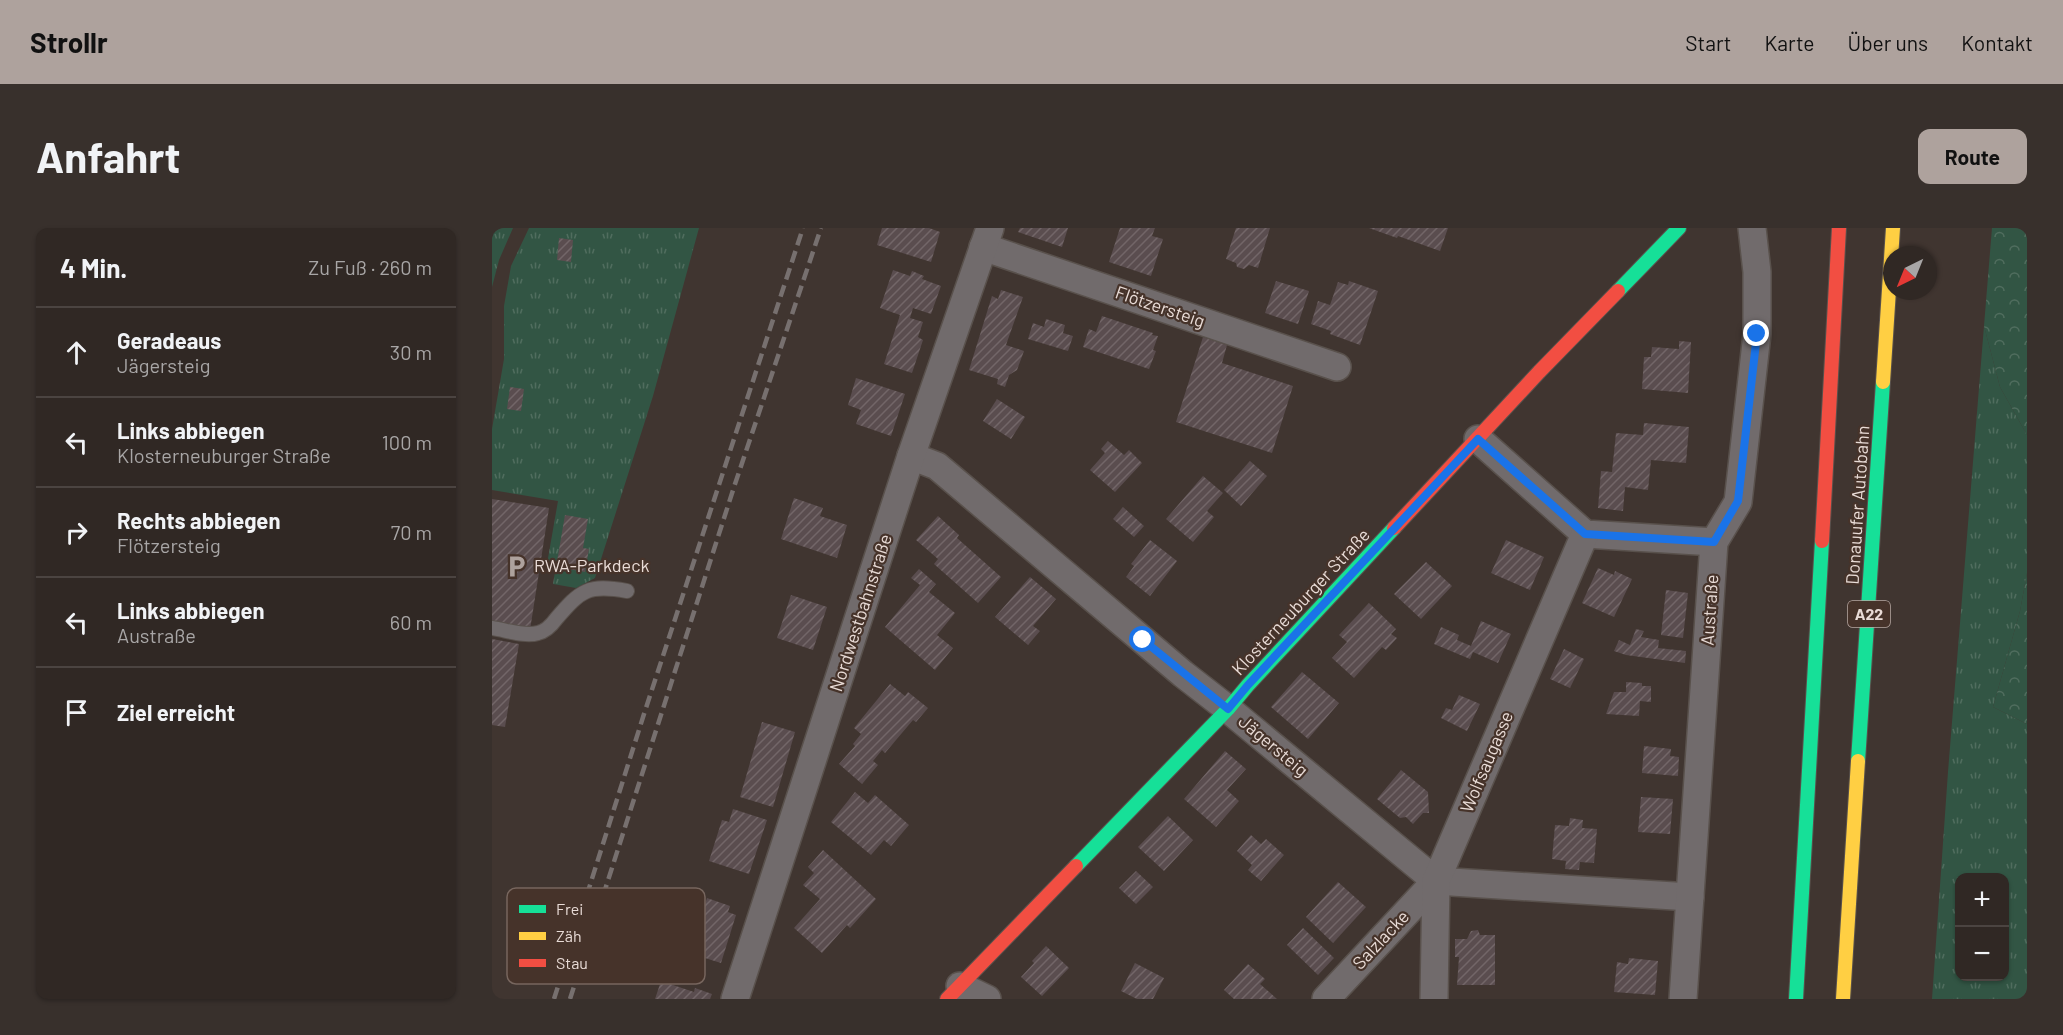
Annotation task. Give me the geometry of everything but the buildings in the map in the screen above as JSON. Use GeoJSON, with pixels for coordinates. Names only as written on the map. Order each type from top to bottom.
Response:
{"type":"FeatureCollection","features":[{"type":"Feature","properties":{"kind":"main road","name":"Klosterneuburger Straße"},"geometry":{"type":"LineString","coordinates":[[954,992],[1228,709],[1539,372],[1679,228]]}},
{"type":"Feature","properties":{"kind":"main road","name":"Donauufer Autobahn"},"geometry":{"type":"LineString","coordinates":[[1796,999],[1839,228]]}},
{"type":"Feature","properties":{"kind":"main road","name":"Donauufer Autobahn"},"geometry":{"type":"LineString","coordinates":[[1843,999],[1893,228]]}},
{"type":"Feature","properties":{"kind":"street","name":"Austraße"},"geometry":{"type":"LineString","coordinates":[[1683,999],[1714,542],[1738,501],[1757,334],[1757,272],[1752,228]]}},
{"type":"Feature","properties":{"kind":"street","name":"Flötzersteig"},"geometry":{"type":"LineString","coordinates":[[987,237],[1337,367]]}},
{"type":"Feature","properties":{"kind":"street","name":"Nordwestbahnstraße"},"geometry":{"type":"LineString","coordinates":[[735,999],[911,456],[987,237]]}},
{"type":"Feature","properties":{"kind":"street"},"geometry":{"type":"LineString","coordinates":[[1478,439],[1585,534],[1714,542]]}},
{"type":"Feature","properties":{"kind":"street","name":"Jägersteig"},"geometry":{"type":"LineString","coordinates":[[911,456],[937,466],[1183,674],[1436,881]]}},
{"type":"Feature","properties":{"kind":"street","name":"Wolfsaugasse"},"geometry":{"type":"LineString","coordinates":[[1434,999],[1436,881],[1585,534]]}},
{"type":"Feature","properties":{"kind":"street"},"geometry":{"type":"LineString","coordinates":[[1436,881],[1690,897]]}},
{"type":"Feature","properties":{"kind":"street","name":"Salzlacke"},"geometry":{"type":"LineString","coordinates":[[1326,999],[1436,881]]}},
{"type":"Feature","properties":{"kind":"street"},"geometry":{"type":"LineString","coordinates":[[954,992],[987,999]]}},
{"type":"Feature","properties":{"kind":"lane"},"geometry":{"type":"LineString","coordinates":[[492,628],[532,634],[540,633],[550,627],[578,594],[607,587],[627,591]]}},
{"type":"Feature","properties":{"kind":"green space"},"geometry":{"type":"Polygon","coordinates":[[[492,228],[513,228],[499,260],[492,287],[492,228]]]}},
{"type":"Feature","properties":{"kind":"green space"},"geometry":{"type":"Polygon","coordinates":[[[529,228],[699,228],[653,396],[595,578],[576,588],[553,584],[556,566],[547,564],[558,501],[492,490],[492,429],[504,359],[504,306],[511,266],[529,228]]]}},
{"type":"Feature","properties":{"kind":"green space"},"geometry":{"type":"Polygon","coordinates":[[[1992,228],[2027,228],[2027,435],[2000,387],[1984,326],[1992,228]]]}},
{"type":"Feature","properties":{"kind":"green space"},"geometry":{"type":"Polygon","coordinates":[[[1984,326],[2000,387],[2027,435],[2027,573],[2020,611],[1993,707],[2027,724],[2027,999],[1932,999],[1984,326]]]}},
{"type":"Feature","properties":{"kind":"green space"},"geometry":{"type":"Polygon","coordinates":[[[2027,573],[2027,724],[1993,707],[2020,611],[2027,573]]]}},
{"type":"Feature","properties":{"kind":"railway"},"geometry":{"type":"LineString","coordinates":[[589,888],[803,228]]}},
{"type":"Feature","properties":{"kind":"railway"},"geometry":{"type":"LineString","coordinates":[[606,888],[734,487],[821,228]]}},
{"type":"Feature","properties":{"kind":"railway"},"geometry":{"type":"LineString","coordinates":[[554,999],[559,984]]}},
{"type":"Feature","properties":{"kind":"railway"},"geometry":{"type":"LineString","coordinates":[[570,999],[575,984]]}},
{"type":"Feature","properties":{"kind":"traffic: fast"},"geometry":{"type":"LineString","coordinates":[[1618,291],[1679,228]]}},
{"type":"Feature","properties":{"kind":"traffic: fast"},"geometry":{"type":"LineString","coordinates":[[1858,761],[1883,382]]}},
{"type":"Feature","properties":{"kind":"traffic: fast"},"geometry":{"type":"LineString","coordinates":[[1076,866],[1228,709],[1394,528]]}},
{"type":"Feature","properties":{"kind":"traffic: fast"},"geometry":{"type":"LineString","coordinates":[[1796,999],[1822,541]]}},
{"type":"Feature","properties":{"kind":"traffic: slow"},"geometry":{"type":"LineString","coordinates":[[1883,382],[1893,228]]}},
{"type":"Feature","properties":{"kind":"traffic: slow"},"geometry":{"type":"LineString","coordinates":[[1843,999],[1858,761]]}},
{"type":"Feature","properties":{"kind":"traffic: jam"},"geometry":{"type":"LineString","coordinates":[[1822,541],[1839,228]]}},
{"type":"Feature","properties":{"kind":"traffic: jam"},"geometry":{"type":"LineString","coordinates":[[1394,528],[1618,291]]}},
{"type":"Feature","properties":{"kind":"traffic: jam"},"geometry":{"type":"LineString","coordinates":[[947,999],[1076,866]]}},
{"type":"Feature","properties":{"kind":"place","name":"RWA-Parkdeck"},"geometry":{"type":"Point","coordinates":[516,566]}},
{"type":"Feature","properties":{"kind":"route"},"geometry":{"type":"LineString","coordinates":[[1143,640],[1228,709],[1478,439],[1585,534],[1714,542],[1738,501],[1757,334]]}}]}
